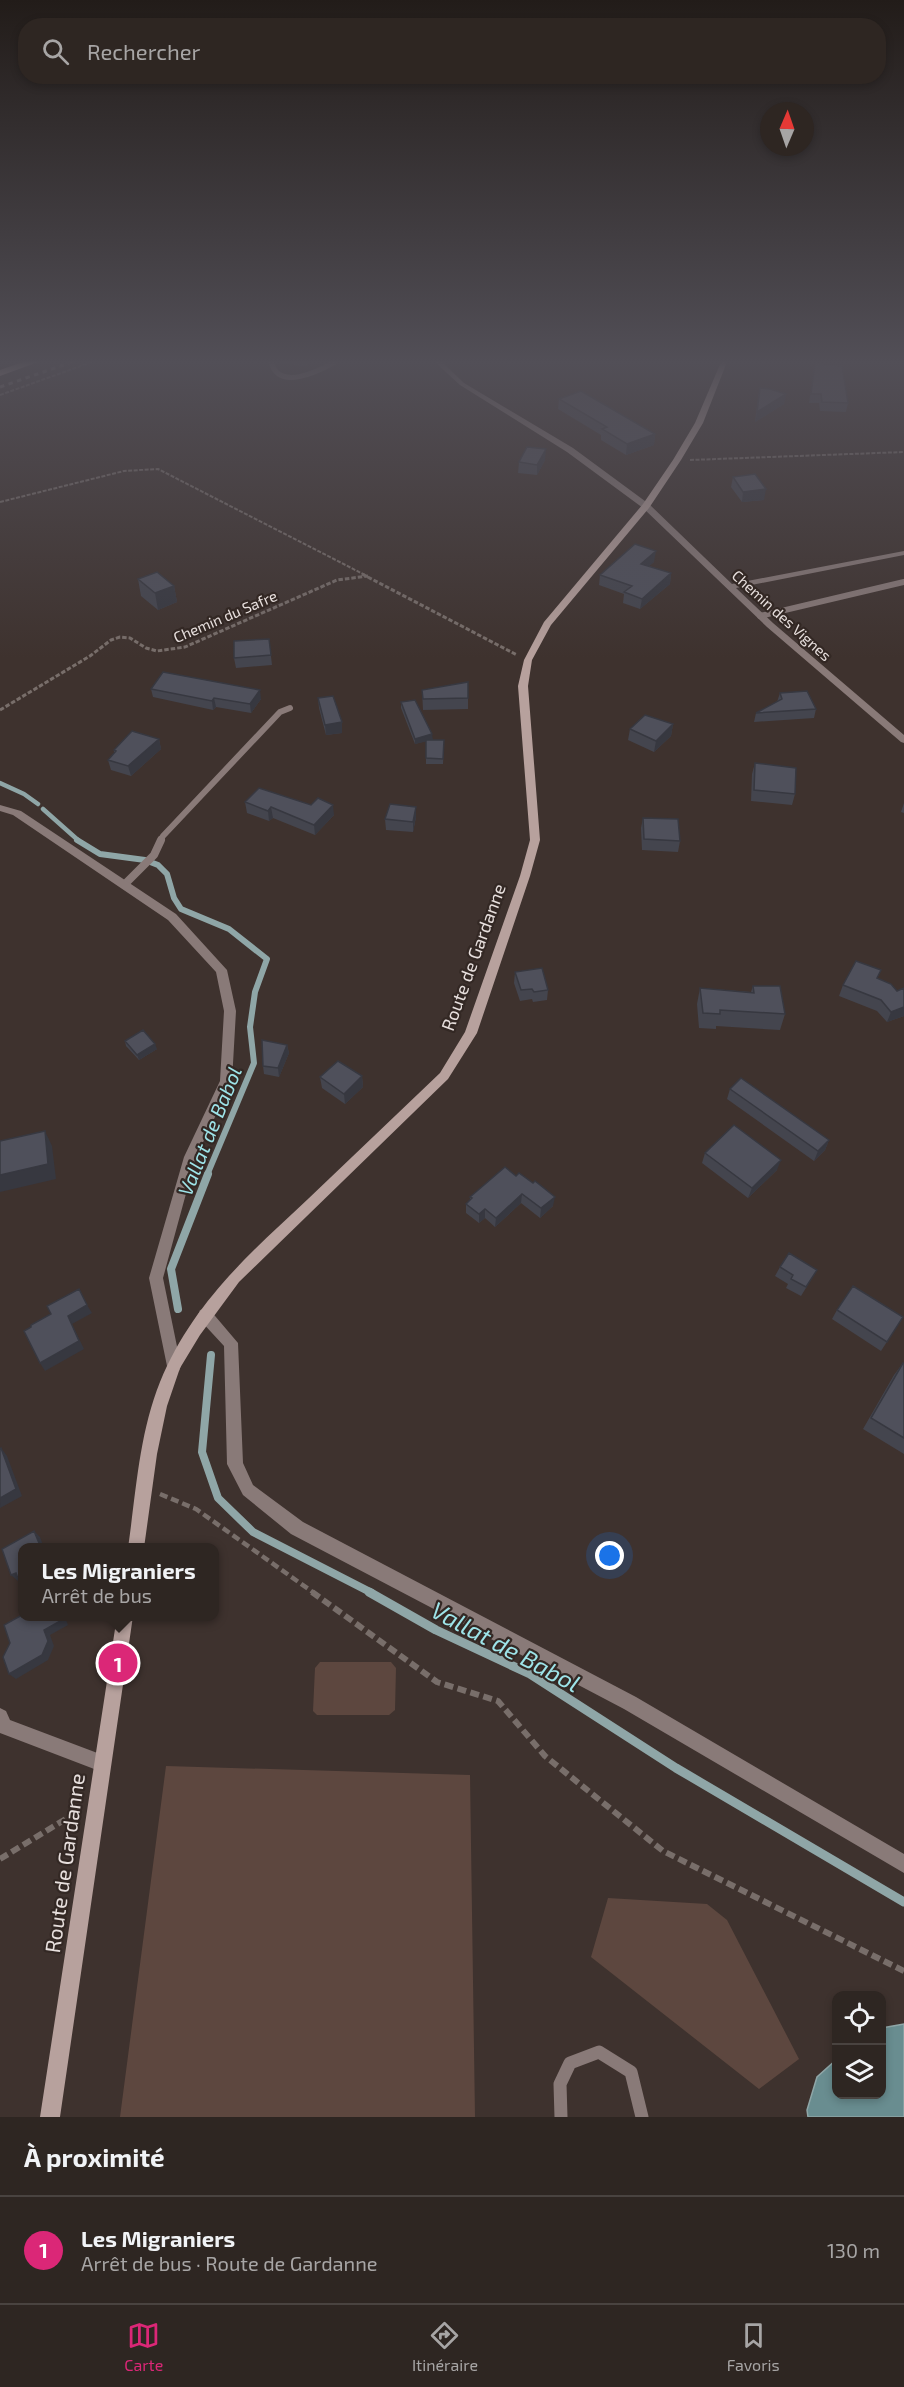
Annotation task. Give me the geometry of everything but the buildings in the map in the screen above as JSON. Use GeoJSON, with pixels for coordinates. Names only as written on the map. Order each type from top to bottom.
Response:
{"type":"FeatureCollection","features":[{"type":"Feature","properties":{"kind":"street","name":"Chemin des Vignes"},"geometry":{"type":"LineString","coordinates":[[585,461],[646,506],[760,616],[904,740]]}},
{"type":"Feature","properties":{"kind":"street","name":"Route de Gardanne"},"geometry":{"type":"LineString","coordinates":[[137,1543],[156,1420],[174,1366],[205,1315],[234,1278],[444,1076],[471,1033],[525,876],[535,840],[523,686],[528,660],[547,624],[646,506],[676,461]]}},
{"type":"Feature","properties":{"kind":"street"},"geometry":{"type":"LineString","coordinates":[[730,588],[904,553]]}},
{"type":"Feature","properties":{"kind":"street"},"geometry":{"type":"LineString","coordinates":[[0,808],[17,813],[172,917],[221,970],[231,1011],[226,1081],[190,1156],[156,1278],[174,1366]]}},
{"type":"Feature","properties":{"kind":"street"},"geometry":{"type":"LineString","coordinates":[[205,1315],[231,1343],[235,1464],[248,1490],[297,1528],[630,1703],[904,1864]]}},
{"type":"Feature","properties":{"kind":"street","name":"Route de Gardanne"},"geometry":{"type":"LineString","coordinates":[[50,2117],[124,1621]]}},
{"type":"Feature","properties":{"kind":"street"},"geometry":{"type":"LineString","coordinates":[[0,1717],[4,1726],[102,1763]]}},
{"type":"Feature","properties":{"kind":"lane"},"geometry":{"type":"LineString","coordinates":[[760,616],[904,582]]}},
{"type":"Feature","properties":{"kind":"lane"},"geometry":{"type":"LineString","coordinates":[[125,884],[154,855],[163,836],[228,765],[280,712],[290,708]]}},
{"type":"Feature","properties":{"kind":"lane"},"geometry":{"type":"LineString","coordinates":[[561,2117],[560,2084],[570,2063],[599,2052],[631,2072],[642,2117]]}},
{"type":"Feature","properties":{"kind":"path"},"geometry":{"type":"LineString","coordinates":[[0,502],[124,471],[158,469],[370,576],[464,629],[528,660]]}},
{"type":"Feature","properties":{"kind":"path","name":"Chemin du Safre"},"geometry":{"type":"LineString","coordinates":[[0,710],[70,669],[111,640],[120,637],[130,639],[157,651],[185,647],[338,580],[370,576]]}},
{"type":"Feature","properties":{"kind":"path"},"geometry":{"type":"LineString","coordinates":[[145,1488],[196,1509],[437,1682],[498,1701],[545,1756],[663,1851],[904,1971]]}},
{"type":"Feature","properties":{"kind":"path"},"geometry":{"type":"LineString","coordinates":[[0,1859],[74,1814],[95,1814]]}},
{"type":"Feature","properties":{"kind":"shaded area"},"geometry":{"type":"Polygon","coordinates":[[[320,1662],[391,1662],[396,1668],[395,1710],[389,1715],[317,1715],[313,1711],[315,1668],[320,1662]]]}},
{"type":"Feature","properties":{"kind":"shaded area"},"geometry":{"type":"Polygon","coordinates":[[[166,1766],[470,1775],[475,2117],[120,2117],[166,1766]]]}},
{"type":"Feature","properties":{"kind":"shaded area"},"geometry":{"type":"Polygon","coordinates":[[[608,1898],[707,1904],[727,1920],[799,2059],[759,2089],[591,1957],[608,1898]]]}},
{"type":"Feature","properties":{"kind":"water"},"geometry":{"type":"Polygon","coordinates":[[[904,2024],[904,2117],[808,2117],[807,2110],[817,2077],[832,2064],[832,2099],[886,2099],[886,2027],[904,2024]]]}},
{"type":"Feature","properties":{"kind":"waterway","name":"Vallat de Babol"},"geometry":{"type":"LineString","coordinates":[[0,783],[24,794],[38,804]]}},
{"type":"Feature","properties":{"kind":"waterway","name":"Vallat de Babol"},"geometry":{"type":"LineString","coordinates":[[43,809],[79,841]]}},
{"type":"Feature","properties":{"kind":"waterway","name":"Vallat de Babol"},"geometry":{"type":"LineString","coordinates":[[77,840],[100,854],[145,860],[158,865],[167,874],[174,898],[181,909],[229,929],[267,959],[255,992],[250,1027],[254,1063],[207,1175]]}},
{"type":"Feature","properties":{"kind":"waterway","name":"Vallat de Babol"},"geometry":{"type":"LineString","coordinates":[[178,1309],[171,1269],[208,1174]]}},
{"type":"Feature","properties":{"kind":"waterway","name":"Vallat de Babol"},"geometry":{"type":"LineString","coordinates":[[211,1355],[202,1452],[218,1498],[253,1532],[372,1593]]}},
{"type":"Feature","properties":{"kind":"waterway","name":"Vallat de Babol"},"geometry":{"type":"LineString","coordinates":[[369,1592],[436,1630],[530,1674],[676,1768],[904,1902]]}},
{"type":"Feature","properties":{"kind":"place","name":"Les Migraniers"},"geometry":{"type":"Point","coordinates":[118,1663]}}]}
